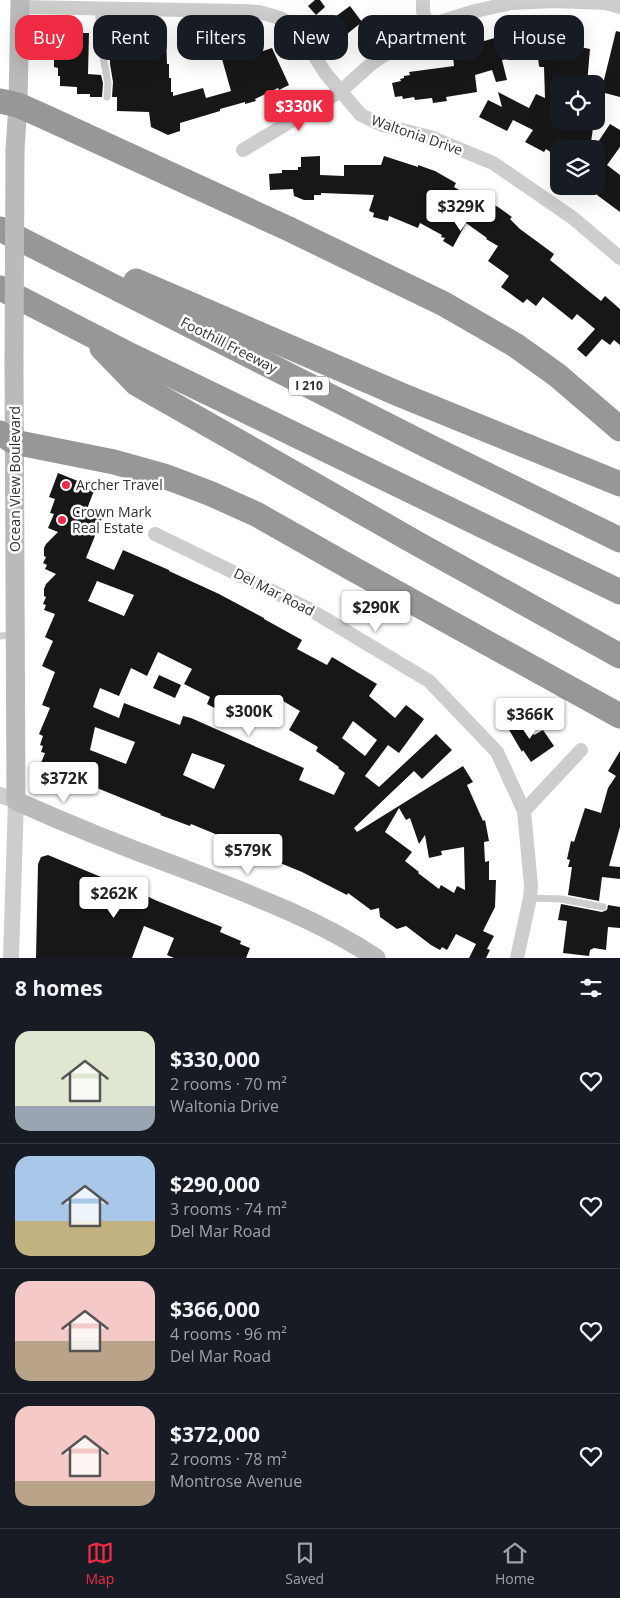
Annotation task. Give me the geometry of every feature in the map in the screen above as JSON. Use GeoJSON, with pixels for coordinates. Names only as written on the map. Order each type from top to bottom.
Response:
{"type":"FeatureCollection","features":[{"type":"Feature","properties":{"kind":"highway"},"geometry":{"type":"LineString","coordinates":[[9,103],[289,229],[444,304],[508,341],[557,375],[620,429]]}},
{"type":"Feature","properties":{"kind":"highway"},"geometry":{"type":"LineString","coordinates":[[0,220],[75,255],[401,395],[620,484]]}},
{"type":"Feature","properties":{"kind":"highway","name":"Foothill Freeway"},"geometry":{"type":"LineString","coordinates":[[0,229],[430,447],[620,540]]}},
{"type":"Feature","properties":{"kind":"highway"},"geometry":{"type":"LineString","coordinates":[[0,288],[130,355],[620,592]]}},
{"type":"Feature","properties":{"kind":"highway"},"geometry":{"type":"LineString","coordinates":[[86,332],[138,384],[418,544],[620,656]]}},
{"type":"Feature","properties":{"kind":"highway"},"geometry":{"type":"LineString","coordinates":[[7,437],[114,462],[164,476],[217,496],[256,514],[620,716]]}},
{"type":"Feature","properties":{"kind":"main road","name":"Ocean View Boulevard"},"geometry":{"type":"LineString","coordinates":[[8,798],[7,437],[14,363],[15,149],[9,103],[20,4]]}},
{"type":"Feature","properties":{"kind":"main road"},"geometry":{"type":"LineString","coordinates":[[8,798],[62,822],[294,914],[349,940],[376,958]]}},
{"type":"Feature","properties":{"kind":"street"},"geometry":{"type":"LineString","coordinates":[[423,0],[424,15]]}},
{"type":"Feature","properties":{"kind":"street"},"geometry":{"type":"LineString","coordinates":[[462,15],[511,3],[555,1],[605,3],[620,7]]}},
{"type":"Feature","properties":{"kind":"street","name":"Waltonia Drive"},"geometry":{"type":"LineString","coordinates":[[20,4],[98,8],[243,11],[259,12],[280,18],[291,24],[326,74],[361,116],[382,124],[430,137],[493,163],[573,218],[620,258]]}},
{"type":"Feature","properties":{"kind":"street"},"geometry":{"type":"LineString","coordinates":[[243,150],[341,91],[377,60]]}},
{"type":"Feature","properties":{"kind":"street","name":"Del Mar Road"},"geometry":{"type":"LineString","coordinates":[[155,534],[309,609],[428,681],[497,752],[524,811],[531,886],[518,958]]}},
{"type":"Feature","properties":{"kind":"street"},"geometry":{"type":"LineString","coordinates":[[524,811],[581,750]]}},
{"type":"Feature","properties":{"kind":"street","name":"Ocean View Boulevard"},"geometry":{"type":"LineString","coordinates":[[8,798],[11,958]]}},
{"type":"Feature","properties":{"kind":"lane"},"geometry":{"type":"LineString","coordinates":[[98,8],[102,51],[108,83],[107,97]]}},
{"type":"Feature","properties":{"kind":"lane"},"geometry":{"type":"LineString","coordinates":[[530,898],[561,899],[603,908]]}},
{"type":"Feature","properties":{"kind":"building"},"geometry":{"type":"Polygon","coordinates":[[[315,0],[320,0],[325,7],[316,15],[308,6],[315,0]]]}},
{"type":"Feature","properties":{"kind":"building"},"geometry":{"type":"Polygon","coordinates":[[[350,6],[358,17],[358,25],[348,33],[348,15],[338,15],[350,6]]]}},
{"type":"Feature","properties":{"kind":"building"},"geometry":{"type":"Polygon","coordinates":[[[616,31],[620,32],[620,97],[605,93],[605,76],[616,31]]]}},
{"type":"Feature","properties":{"kind":"building"},"geometry":{"type":"Polygon","coordinates":[[[83,33],[89,33],[88,74],[101,75],[103,83],[102,97],[90,97],[90,94],[77,94],[77,87],[60,86],[58,68],[54,67],[54,60],[83,60],[83,33]]]}},
{"type":"Feature","properties":{"kind":"building"},"geometry":{"type":"Polygon","coordinates":[[[494,38],[494,60],[502,60],[507,80],[496,82],[492,70],[475,75],[477,92],[446,97],[447,101],[433,103],[432,98],[415,100],[414,97],[403,99],[402,96],[395,97],[392,83],[401,81],[400,79],[404,78],[404,76],[410,75],[409,72],[454,66],[453,60],[484,60],[484,41],[494,38]]]}},
{"type":"Feature","properties":{"kind":"building"},"geometry":{"type":"Polygon","coordinates":[[[272,48],[274,60],[278,60],[289,85],[255,99],[256,101],[220,109],[220,111],[180,123],[180,131],[168,135],[151,127],[149,112],[117,111],[117,97],[112,97],[113,82],[110,60],[167,60],[173,96],[203,88],[206,98],[231,91],[222,60],[264,60],[264,51],[272,48]]]}},
{"type":"Feature","properties":{"kind":"building"},"geometry":{"type":"Polygon","coordinates":[[[584,48],[590,49],[588,75],[550,75],[550,130],[593,130],[591,140],[550,140],[550,152],[546,149],[544,152],[525,142],[533,130],[513,120],[507,131],[479,117],[488,100],[502,107],[498,92],[529,108],[536,94],[545,98],[544,67],[539,66],[538,60],[584,60],[584,48]]]}},
{"type":"Feature","properties":{"kind":"building"},"geometry":{"type":"Polygon","coordinates":[[[610,124],[620,130],[620,147],[607,165],[620,175],[620,212],[597,195],[605,195],[605,140],[599,140],[610,124]]]}},
{"type":"Feature","properties":{"kind":"building"},"geometry":{"type":"Polygon","coordinates":[[[320,156],[320,175],[344,176],[344,165],[381,165],[384,156],[418,167],[418,165],[435,171],[456,183],[454,187],[473,198],[475,194],[498,207],[512,217],[510,219],[520,229],[554,254],[550,260],[601,301],[605,296],[620,309],[620,345],[614,340],[610,345],[602,339],[586,357],[577,349],[595,329],[577,314],[572,320],[543,297],[536,306],[527,299],[523,303],[501,287],[509,276],[488,261],[498,246],[466,223],[453,247],[443,241],[445,238],[441,237],[442,235],[420,223],[418,228],[389,216],[388,221],[373,217],[374,213],[369,211],[374,195],[321,193],[321,195],[314,195],[314,200],[304,200],[294,196],[293,189],[270,190],[269,174],[282,173],[282,170],[298,170],[298,167],[301,167],[301,157],[320,156]]]}},
{"type":"Feature","properties":{"kind":"building"},"geometry":{"type":"Polygon","coordinates":[[[58,473],[95,488],[87,509],[103,516],[86,558],[114,570],[123,550],[169,570],[219,594],[302,640],[297,649],[327,665],[332,657],[377,684],[369,696],[395,718],[406,705],[424,719],[399,753],[388,745],[365,776],[379,787],[436,734],[452,750],[422,779],[414,771],[354,828],[357,832],[463,766],[473,782],[467,785],[483,821],[485,820],[489,841],[484,842],[485,862],[489,861],[489,880],[496,880],[495,907],[483,931],[494,936],[487,949],[490,950],[486,958],[469,958],[476,944],[456,934],[447,950],[442,947],[440,950],[406,926],[397,929],[380,917],[379,908],[371,910],[348,893],[347,895],[302,872],[246,849],[247,847],[191,824],[190,826],[160,815],[92,786],[93,783],[74,779],[74,777],[41,763],[45,753],[41,752],[43,746],[40,745],[43,736],[39,734],[50,708],[42,705],[55,672],[42,666],[53,641],[45,637],[55,614],[44,610],[46,605],[43,604],[46,597],[44,596],[44,589],[46,584],[56,574],[45,569],[47,565],[43,563],[46,557],[44,556],[44,548],[58,532],[48,528],[54,514],[50,513],[55,499],[49,497],[58,473]],[[97,581],[88,601],[124,616],[134,595],[97,581]],[[158,652],[147,676],[131,668],[119,696],[100,688],[93,707],[119,718],[124,703],[180,725],[183,716],[191,718],[304,768],[299,780],[334,795],[345,773],[316,751],[318,747],[289,730],[300,711],[270,696],[258,716],[231,701],[226,711],[222,712],[207,704],[210,697],[184,684],[192,669],[158,652]],[[353,721],[342,738],[365,756],[377,740],[353,721]],[[95,727],[90,750],[126,764],[135,742],[95,727]],[[192,753],[183,775],[214,789],[225,765],[192,753]],[[399,808],[385,832],[412,852],[405,861],[439,889],[441,885],[454,893],[457,886],[465,890],[464,847],[441,851],[442,855],[429,858],[425,835],[419,844],[410,818],[406,820],[399,808]]]}},
{"type":"Feature","properties":{"kind":"building"},"geometry":{"type":"Polygon","coordinates":[[[159,675],[181,685],[175,698],[153,688],[159,675]]]}},
{"type":"Feature","properties":{"kind":"building"},"geometry":{"type":"Polygon","coordinates":[[[523,719],[534,735],[543,730],[554,746],[531,762],[523,750],[522,752],[508,728],[523,719]]]}},
{"type":"Feature","properties":{"kind":"building"},"geometry":{"type":"Polygon","coordinates":[[[620,751],[620,827],[609,866],[620,867],[620,879],[602,877],[599,901],[568,895],[572,867],[568,867],[570,860],[567,859],[571,841],[574,842],[585,808],[601,813],[608,788],[616,776],[608,771],[620,751]]]}},
{"type":"Feature","properties":{"kind":"building"},"geometry":{"type":"Polygon","coordinates":[[[48,855],[118,884],[119,882],[155,900],[222,927],[220,932],[241,941],[240,944],[250,948],[246,958],[174,958],[167,955],[174,938],[144,926],[132,958],[36,958],[38,864],[41,857],[48,855]]]}},
{"type":"Feature","properties":{"kind":"building"},"geometry":{"type":"Polygon","coordinates":[[[561,904],[602,912],[607,910],[608,905],[620,907],[620,928],[608,927],[606,950],[594,948],[590,950],[589,956],[563,953],[567,921],[558,920],[561,904]]]}},
{"type":"Feature","properties":{"kind":"place","name":"Archer Travel"},"geometry":{"type":"Point","coordinates":[66,485]}},
{"type":"Feature","properties":{"kind":"place","name":"Crown Mark Real Estate"},"geometry":{"type":"Point","coordinates":[62,520]}}]}
